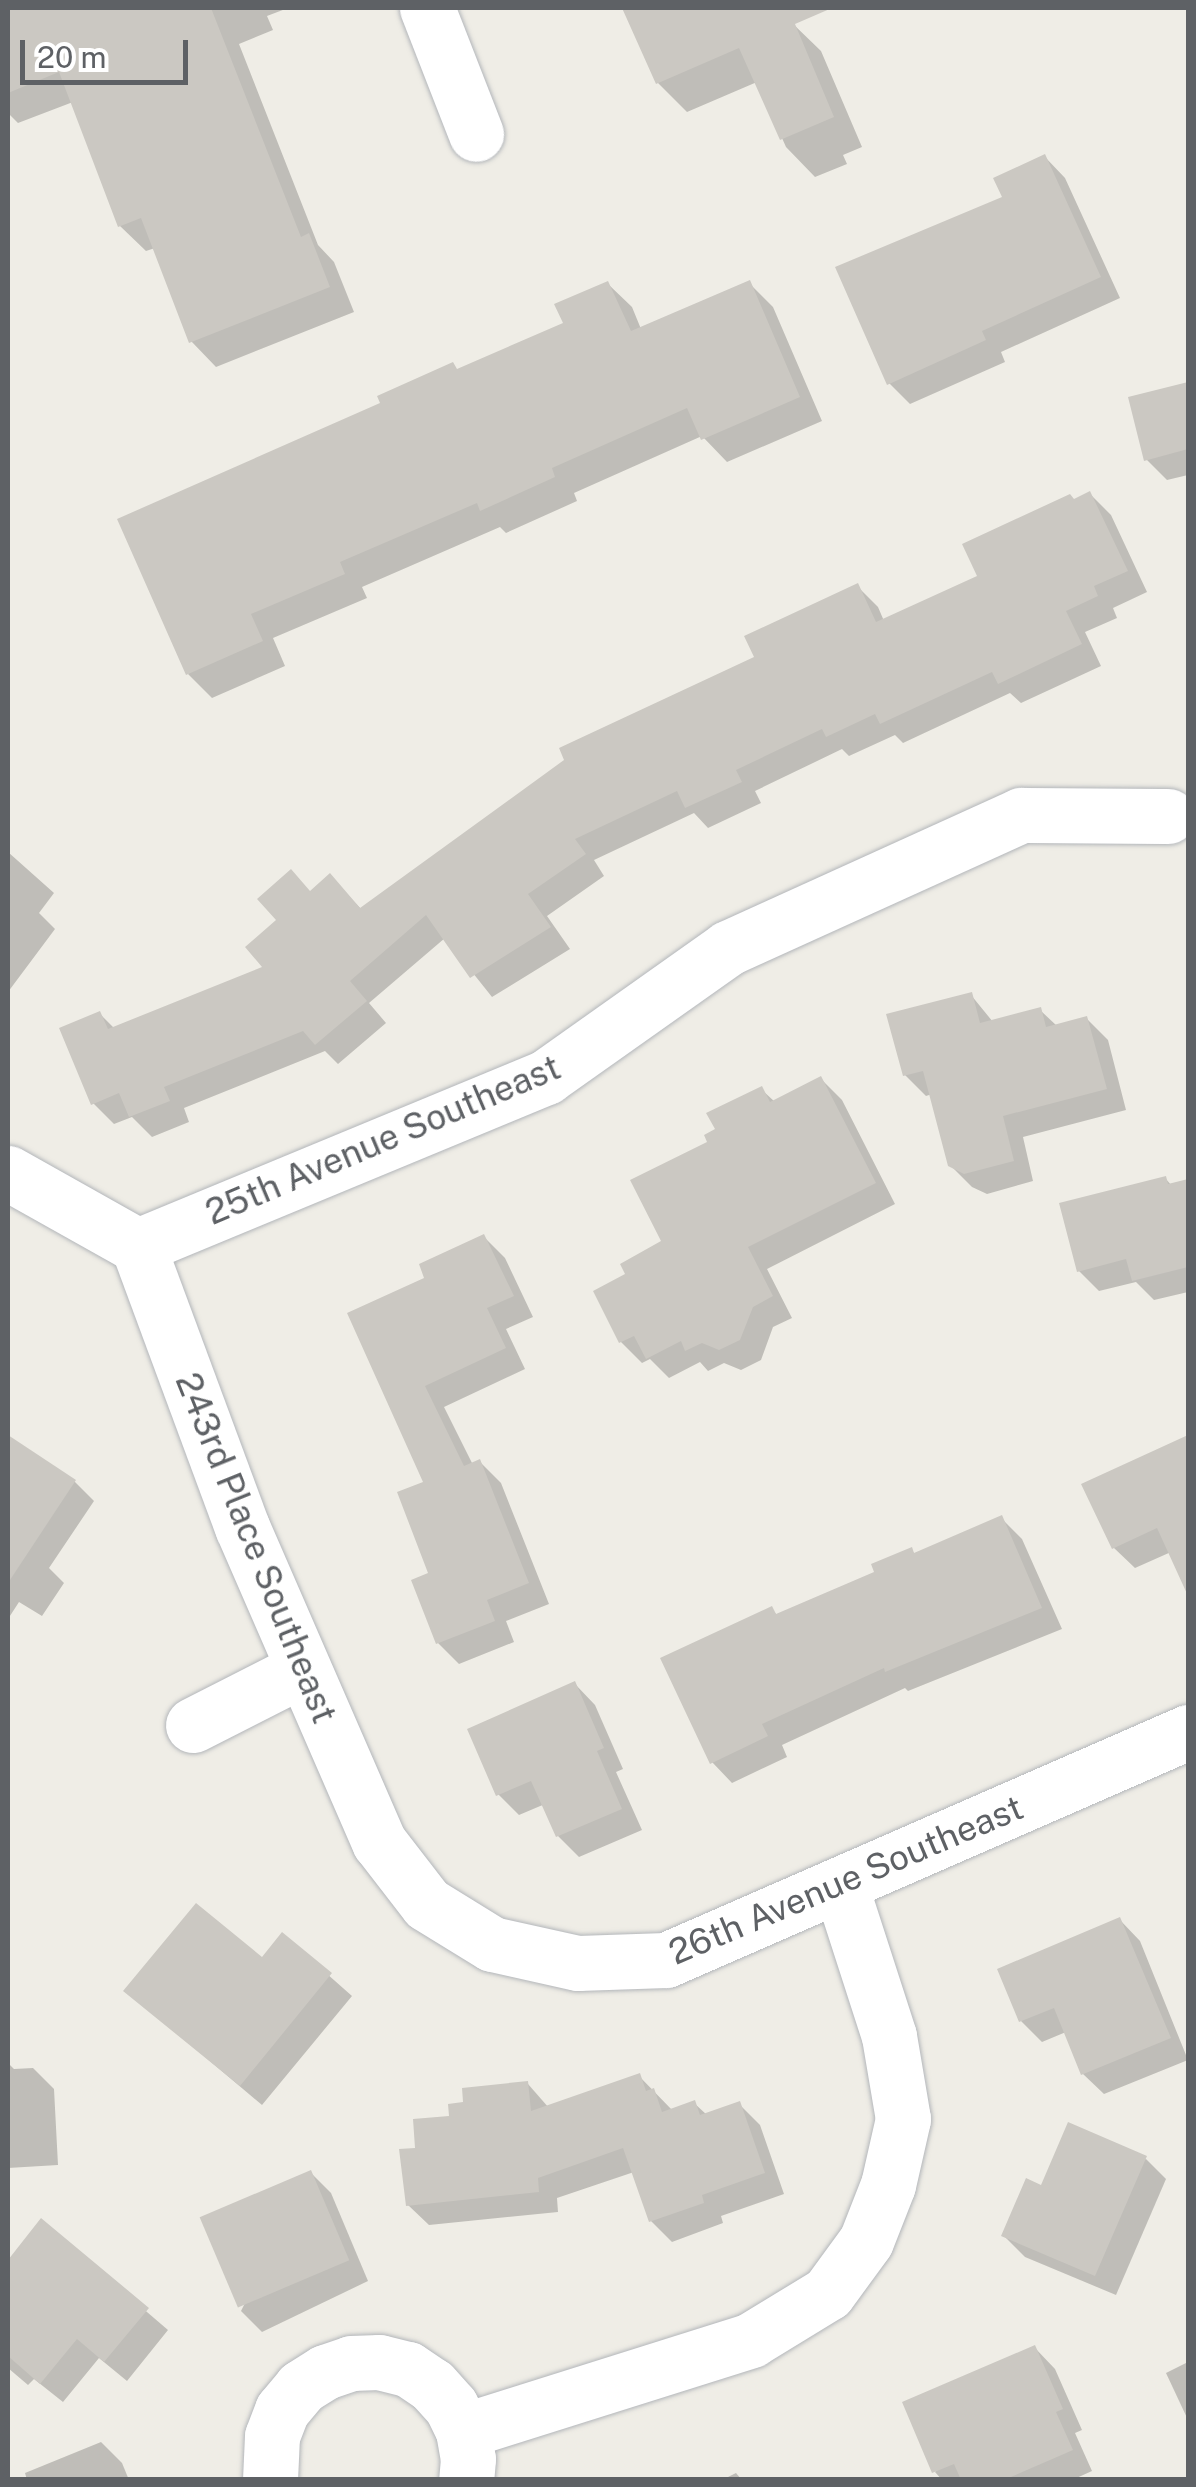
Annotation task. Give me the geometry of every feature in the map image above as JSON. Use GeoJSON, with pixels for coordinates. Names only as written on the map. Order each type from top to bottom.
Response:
{"type":"FeatureCollection","features":[{"type":"Feature","properties":{"kind":"street"},"geometry":{"type":"LineString","coordinates":[[427,8],[476,134]]}},
{"type":"Feature","properties":{"kind":"street","name":"25th Avenue Southeast"},"geometry":{"type":"LineString","coordinates":[[138,1246],[546,1077],[728,948],[1021,815],[1168,816]]}},
{"type":"Feature","properties":{"kind":"street"},"geometry":{"type":"LineString","coordinates":[[8,1173],[138,1246]]}},
{"type":"Feature","properties":{"kind":"street","name":"243rd Place Southeast"},"geometry":{"type":"LineString","coordinates":[[138,1246],[242,1527],[378,1842],[427,1904],[492,1944]]}},
{"type":"Feature","properties":{"kind":"street"},"geometry":{"type":"LineString","coordinates":[[192,1725],[304,1669]]}},
{"type":"Feature","properties":{"kind":"street","name":"26th Avenue Southeast"},"geometry":{"type":"LineString","coordinates":[[492,1944],[578,1964],[666,1960],[1188,1732]]}},
{"type":"Feature","properties":{"kind":"street"},"geometry":{"type":"LineString","coordinates":[[270,2480],[272,2436],[282,2410],[301,2388],[324,2372],[351,2363],[380,2362],[420,2377],[450,2406],[464,2456],[752,2340],[828,2293],[866,2241],[888,2185],[904,2119],[889,2036],[841,1886]]}},
{"type":"Feature","properties":{"kind":"building"},"geometry":{"type":"Polygon","coordinates":[[[8,8],[211,8],[301,237],[309,233],[330,287],[189,343],[141,218],[118,227],[59,72],[8,93],[8,8]]]}},
{"type":"Feature","properties":{"kind":"building"},"geometry":{"type":"Polygon","coordinates":[[[622,8],[832,8],[795,24],[834,117],[780,140],[739,48],[656,84],[622,8]]]}},
{"type":"Feature","properties":{"kind":"building"},"geometry":{"type":"Polygon","coordinates":[[[1045,154],[1101,277],[982,331],[986,340],[887,385],[835,267],[1002,197],[993,178],[1045,154]]]}},
{"type":"Feature","properties":{"kind":"building"},"geometry":{"type":"Polygon","coordinates":[[[750,280],[800,397],[701,440],[687,408],[552,468],[555,477],[480,511],[477,503],[340,562],[345,574],[251,614],[263,641],[186,675],[117,519],[380,403],[377,396],[453,362],[457,369],[563,323],[554,304],[608,281],[631,331],[750,280]]]}},
{"type":"Feature","properties":{"kind":"building"},"geometry":{"type":"Polygon","coordinates":[[[1188,382],[1188,449],[1144,461],[1128,397],[1188,382]]]}},
{"type":"Feature","properties":{"kind":"building"},"geometry":{"type":"Polygon","coordinates":[[[1090,491],[1128,571],[1094,586],[1098,596],[1066,611],[1082,644],[998,684],[992,672],[880,724],[875,714],[826,737],[822,729],[736,770],[742,782],[685,808],[677,791],[575,839],[586,854],[528,894],[551,927],[470,978],[426,915],[350,981],[367,1001],[315,1045],[303,1031],[164,1087],[170,1101],[129,1117],[119,1093],[91,1105],[59,1028],[100,1011],[108,1029],[262,967],[245,947],[276,920],[257,899],[291,869],[310,891],[330,873],[360,908],[564,760],[559,748],[754,657],[744,636],[858,583],[876,622],[977,576],[962,544],[1070,494],[1074,499],[1090,491]]]}},
{"type":"Feature","properties":{"kind":"building"},"geometry":{"type":"Polygon","coordinates":[[[972,992],[980,1023],[1041,1007],[1046,1027],[1087,1016],[1107,1089],[1003,1116],[1014,1161],[964,1174],[948,1166],[923,1071],[903,1076],[886,1014],[972,992]]]}},
{"type":"Feature","properties":{"kind":"building"},"geometry":{"type":"Polygon","coordinates":[[[821,1076],[876,1183],[748,1247],[773,1296],[753,1307],[740,1340],[719,1350],[702,1343],[685,1351],[681,1341],[646,1359],[634,1336],[619,1343],[593,1291],[625,1274],[620,1264],[661,1241],[630,1180],[707,1142],[704,1135],[715,1129],[706,1113],[762,1086],[770,1102],[821,1076]]]}},
{"type":"Feature","properties":{"kind":"building"},"geometry":{"type":"Polygon","coordinates":[[[1166,1176],[1168,1184],[1188,1179],[1188,1267],[1132,1281],[1126,1259],[1077,1272],[1059,1203],[1166,1176]]]}},
{"type":"Feature","properties":{"kind":"building"},"geometry":{"type":"Polygon","coordinates":[[[484,1234],[514,1296],[487,1308],[506,1348],[425,1386],[464,1466],[480,1459],[529,1583],[487,1600],[495,1621],[436,1644],[411,1580],[428,1573],[397,1492],[423,1482],[347,1313],[424,1278],[419,1264],[484,1234]]]}},
{"type":"Feature","properties":{"kind":"building"},"geometry":{"type":"Polygon","coordinates":[[[8,1435],[76,1480],[8,1583],[8,1435]]]}},
{"type":"Feature","properties":{"kind":"building"},"geometry":{"type":"Polygon","coordinates":[[[1188,1435],[1188,1596],[1157,1528],[1112,1549],[1081,1484],[1188,1435]]]}},
{"type":"Feature","properties":{"kind":"building"},"geometry":{"type":"Polygon","coordinates":[[[1002,1515],[1042,1608],[885,1672],[884,1668],[762,1724],[768,1736],[710,1764],[660,1658],[772,1606],[776,1614],[874,1572],[871,1564],[912,1547],[914,1553],[1002,1515]]]}},
{"type":"Feature","properties":{"kind":"building"},"geometry":{"type":"Polygon","coordinates":[[[575,1681],[604,1748],[597,1751],[622,1809],[556,1837],[531,1781],[496,1796],[467,1729],[575,1681]]]}},
{"type":"Feature","properties":{"kind":"building"},"geometry":{"type":"Polygon","coordinates":[[[196,1903],[262,1957],[282,1932],[332,1973],[240,2086],[123,1991],[196,1903]]]}},
{"type":"Feature","properties":{"kind":"building"},"geometry":{"type":"Polygon","coordinates":[[[1120,1917],[1171,2038],[1081,2075],[1054,2008],[1019,2022],[997,1969],[1120,1917]]]}},
{"type":"Feature","properties":{"kind":"building"},"geometry":{"type":"Polygon","coordinates":[[[640,2073],[646,2091],[654,2088],[662,2112],[695,2100],[700,2115],[740,2101],[765,2173],[702,2195],[704,2203],[649,2222],[623,2148],[538,2178],[539,2192],[406,2206],[399,2149],[415,2148],[413,2119],[449,2116],[448,2104],[463,2102],[462,2088],[528,2081],[531,2111],[640,2073]]]}},
{"type":"Feature","properties":{"kind":"building"},"geometry":{"type":"Polygon","coordinates":[[[1068,2122],[1147,2156],[1095,2276],[1001,2236],[1026,2178],[1041,2185],[1068,2122]]]}},
{"type":"Feature","properties":{"kind":"building"},"geometry":{"type":"Polygon","coordinates":[[[311,2170],[349,2260],[238,2307],[200,2217],[311,2170]]]}},
{"type":"Feature","properties":{"kind":"building"},"geometry":{"type":"Polygon","coordinates":[[[41,2218],[149,2308],[104,2362],[77,2339],[40,2384],[8,2356],[8,2260],[41,2218]]]}},
{"type":"Feature","properties":{"kind":"building"},"geometry":{"type":"Polygon","coordinates":[[[1035,2345],[1063,2409],[1056,2412],[1073,2450],[1004,2480],[961,2480],[954,2464],[932,2473],[902,2402],[1035,2345]]]}}]}
